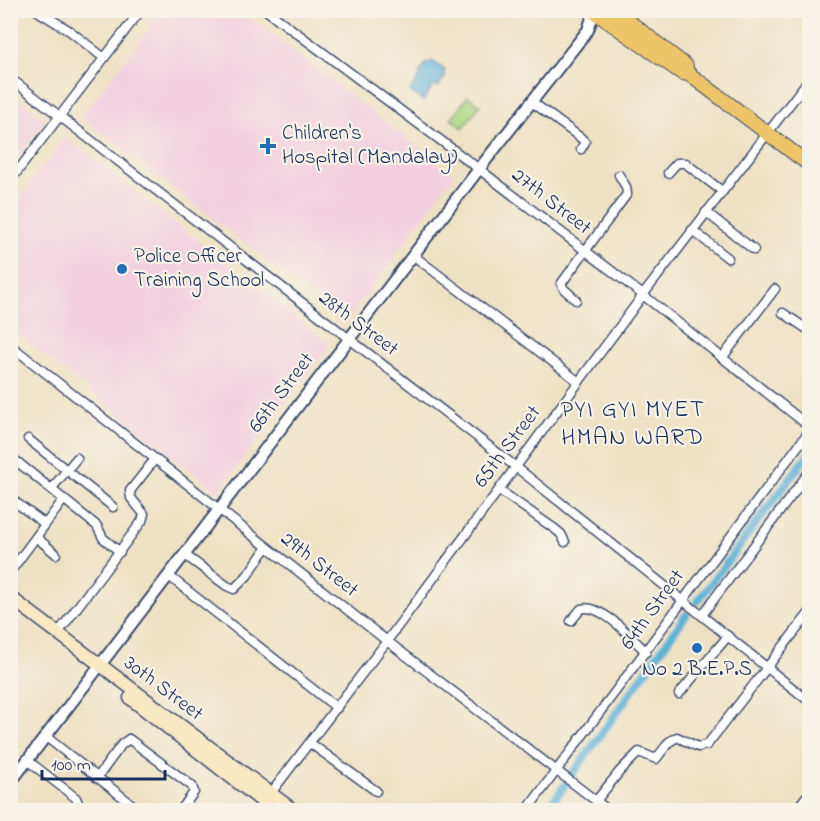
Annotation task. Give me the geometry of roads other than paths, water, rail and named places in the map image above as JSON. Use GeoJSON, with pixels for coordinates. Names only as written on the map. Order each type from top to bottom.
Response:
{"type":"FeatureCollection","features":[{"type":"Feature","properties":{"kind":"main road"},"geometry":{"type":"LineString","coordinates":[[594,11],[612,13],[687,66],[688,74],[810,165]]}},
{"type":"Feature","properties":{"kind":"main road","name":"30th Street"},"geometry":{"type":"LineString","coordinates":[[10,597],[58,633],[98,668]]}},
{"type":"Feature","properties":{"kind":"main road","name":"30th Street"},"geometry":{"type":"LineString","coordinates":[[10,604],[187,737],[267,805],[293,810]]}},
{"type":"Feature","properties":{"kind":"street"},"geometry":{"type":"LineString","coordinates":[[36,10],[70,31],[104,58]]}},
{"type":"Feature","properties":{"kind":"street"},"geometry":{"type":"LineString","coordinates":[[10,181],[141,10]]}},
{"type":"Feature","properties":{"kind":"street","name":"27th Street"},"geometry":{"type":"LineString","coordinates":[[266,10],[585,250],[810,429]]}},
{"type":"Feature","properties":{"kind":"street","name":"66th Street"},"geometry":{"type":"LineString","coordinates":[[588,30],[594,11]]}},
{"type":"Feature","properties":{"kind":"street","name":"66th Street"},"geometry":{"type":"LineString","coordinates":[[10,783],[479,169],[588,30],[612,13]]}},
{"type":"Feature","properties":{"kind":"street","name":"28th Street"},"geometry":{"type":"LineString","coordinates":[[10,78],[516,467],[810,702]]}},
{"type":"Feature","properties":{"kind":"street","name":"65th Street"},"geometry":{"type":"LineString","coordinates":[[267,805],[310,743],[643,295],[766,132],[810,78]]}},
{"type":"Feature","properties":{"kind":"street"},"geometry":{"type":"LineString","coordinates":[[532,102],[581,138],[585,142],[581,149]]}},
{"type":"Feature","properties":{"kind":"street"},"geometry":{"type":"LineString","coordinates":[[668,173],[677,163],[685,163],[722,191]]}},
{"type":"Feature","properties":{"kind":"street"},"geometry":{"type":"LineString","coordinates":[[576,300],[561,284],[627,194],[619,175]]}},
{"type":"Feature","properties":{"kind":"street"},"geometry":{"type":"LineString","coordinates":[[706,212],[754,250]]}},
{"type":"Feature","properties":{"kind":"street"},"geometry":{"type":"LineString","coordinates":[[692,230],[728,258]]}},
{"type":"Feature","properties":{"kind":"street"},"geometry":{"type":"LineString","coordinates":[[414,256],[579,382]]}},
{"type":"Feature","properties":{"kind":"street"},"geometry":{"type":"LineString","coordinates":[[722,358],[775,289]]}},
{"type":"Feature","properties":{"kind":"street"},"geometry":{"type":"LineString","coordinates":[[783,313],[810,332]]}},
{"type":"Feature","properties":{"kind":"street","name":"29th Street"},"geometry":{"type":"LineString","coordinates":[[10,345],[387,641],[609,810]]}},
{"type":"Feature","properties":{"kind":"street","name":"64th Street"},"geometry":{"type":"LineString","coordinates":[[527,810],[646,652],[692,607],[810,429]]}},
{"type":"Feature","properties":{"kind":"street"},"geometry":{"type":"LineString","coordinates":[[28,439],[113,507]]}},
{"type":"Feature","properties":{"kind":"street"},"geometry":{"type":"LineString","coordinates":[[10,456],[97,526],[103,538],[120,552]]}},
{"type":"Feature","properties":{"kind":"street"},"geometry":{"type":"LineString","coordinates":[[52,488],[77,458]]}},
{"type":"Feature","properties":{"kind":"street"},"geometry":{"type":"LineString","coordinates":[[58,633],[120,552],[144,514],[131,498],[130,490],[155,459]]}},
{"type":"Feature","properties":{"kind":"street"},"geometry":{"type":"LineString","coordinates":[[692,607],[810,471]]}},
{"type":"Feature","properties":{"kind":"street"},"geometry":{"type":"LineString","coordinates":[[499,490],[555,529],[565,542]]}},
{"type":"Feature","properties":{"kind":"street"},"geometry":{"type":"LineString","coordinates":[[10,572],[64,499]]}},
{"type":"Feature","properties":{"kind":"street"},"geometry":{"type":"LineString","coordinates":[[15,502],[45,524]]}},
{"type":"Feature","properties":{"kind":"street"},"geometry":{"type":"LineString","coordinates":[[36,537],[56,554]]}},
{"type":"Feature","properties":{"kind":"street"},"geometry":{"type":"LineString","coordinates":[[185,555],[234,589],[247,576],[267,547]]}},
{"type":"Feature","properties":{"kind":"street"},"geometry":{"type":"LineString","coordinates":[[169,576],[337,708]]}},
{"type":"Feature","properties":{"kind":"street"},"geometry":{"type":"LineString","coordinates":[[571,621],[581,609],[591,608],[620,627],[646,652]]}},
{"type":"Feature","properties":{"kind":"street"},"geometry":{"type":"LineString","coordinates":[[596,801],[639,752],[656,759],[669,742],[677,737],[698,747],[706,745],[810,612]]}},
{"type":"Feature","properties":{"kind":"street"},"geometry":{"type":"LineString","coordinates":[[679,694],[728,636]]}},
{"type":"Feature","properties":{"kind":"street"},"geometry":{"type":"LineString","coordinates":[[45,736],[139,810]]}},
{"type":"Feature","properties":{"kind":"street"},"geometry":{"type":"LineString","coordinates":[[97,778],[122,744],[129,739],[194,789],[192,796],[181,810]]}},
{"type":"Feature","properties":{"kind":"street"},"geometry":{"type":"LineString","coordinates":[[310,743],[376,791]]}},
{"type":"Feature","properties":{"kind":"street"},"geometry":{"type":"LineString","coordinates":[[27,760],[76,798],[80,807]]}},
{"type":"Feature","properties":{"kind":"street"},"geometry":{"type":"LineString","coordinates":[[796,810],[810,792]]}},
{"type":"Feature","properties":{"kind":"water"},"geometry":{"type":"Polygon","coordinates":[[[432,61],[445,70],[443,73],[446,76],[438,87],[434,85],[423,101],[410,91],[421,75],[419,73],[427,63],[432,61]]]}},
{"type":"Feature","properties":{"kind":"waterway"},"geometry":{"type":"LineString","coordinates":[[697,602],[810,452]]}},
{"type":"Feature","properties":{"kind":"waterway"},"geometry":{"type":"LineString","coordinates":[[547,810],[686,615]]}},
{"type":"Feature","properties":{"kind":"place","name":"Children's Hospital (Mandalay)"},"geometry":{"type":"Point","coordinates":[268,146]}},
{"type":"Feature","properties":{"kind":"place","name":"Police Officer Training School"},"geometry":{"type":"Point","coordinates":[122,269]}},
{"type":"Feature","properties":{"kind":"place","name":"No 2 B.E.P.S"},"geometry":{"type":"Point","coordinates":[697,648]}},
{"type":"Feature","properties":{"kind":"district","name":"PYI GYI MYET HMAN WARD"},"geometry":{"type":"Point","coordinates":[633,424]}}]}
